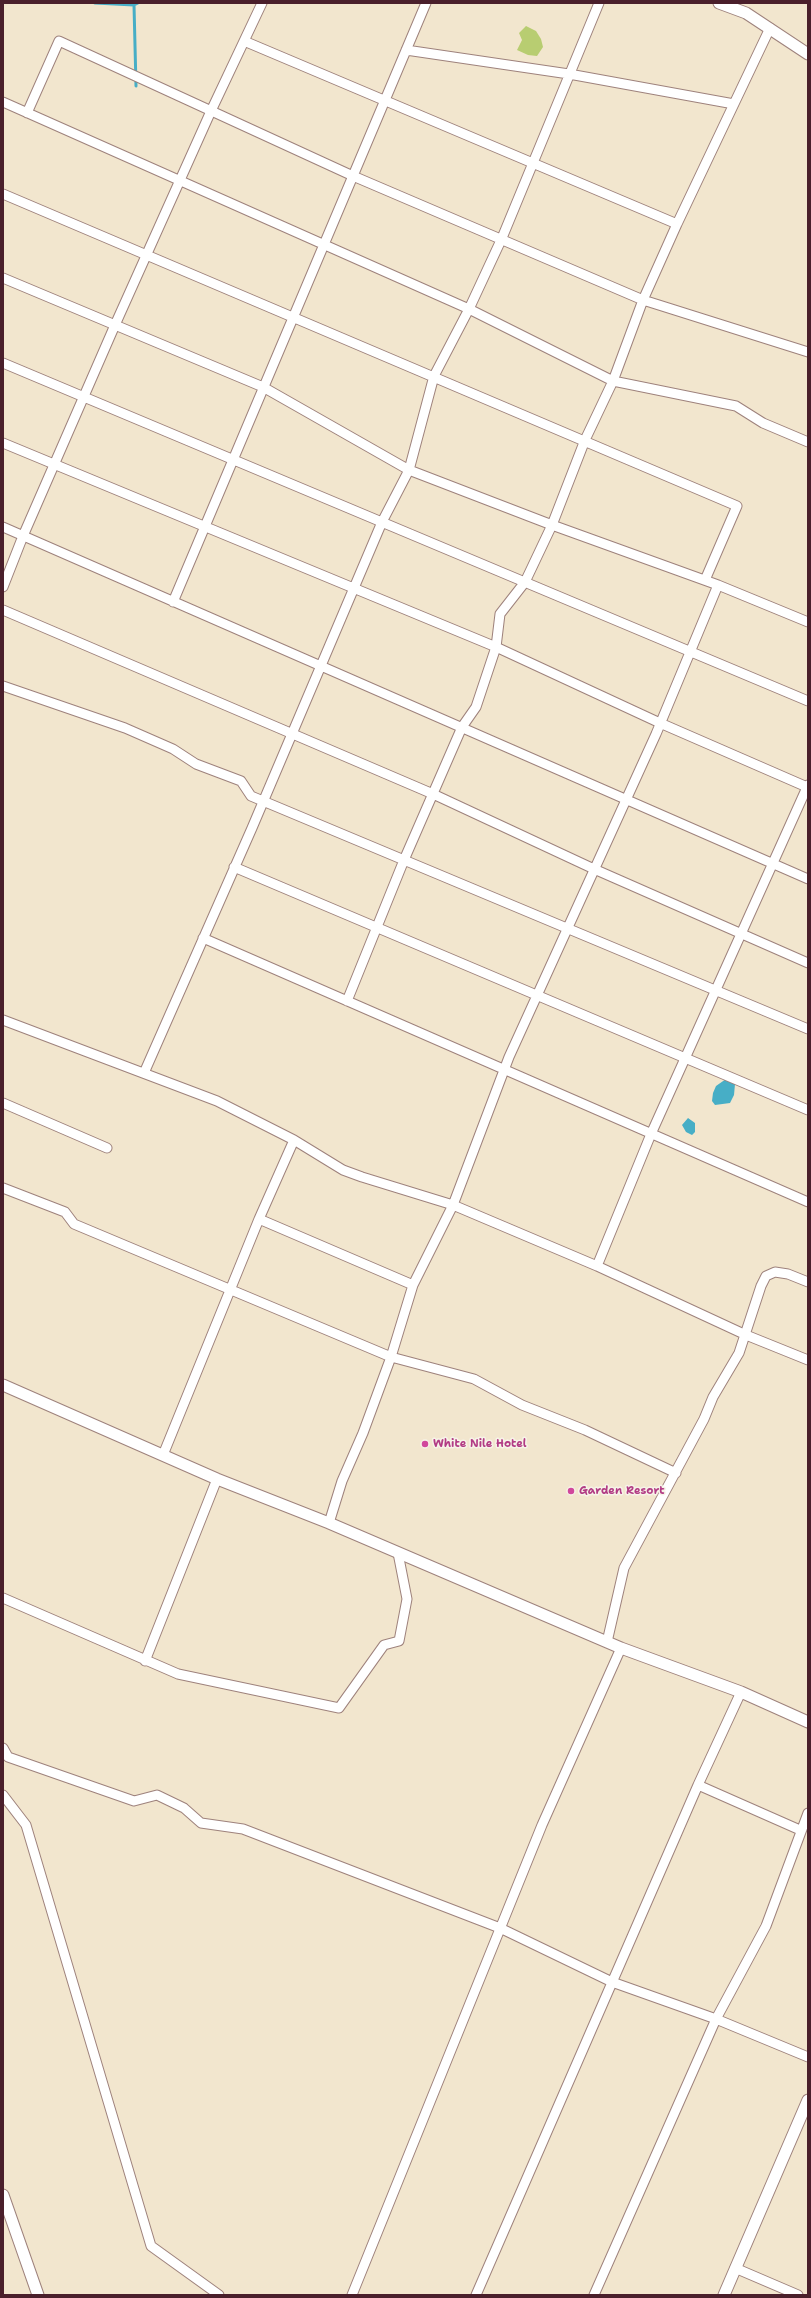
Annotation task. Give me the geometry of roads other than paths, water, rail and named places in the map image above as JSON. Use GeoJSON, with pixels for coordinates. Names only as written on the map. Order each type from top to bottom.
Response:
{"type":"FeatureCollection","features":[{"type":"Feature","properties":{"kind":"street"},"geometry":{"type":"LineString","coordinates":[[3,587],[23,536],[146,254],[262,3]]}},
{"type":"Feature","properties":{"kind":"street"},"geometry":{"type":"LineString","coordinates":[[173,602],[426,3]]}},
{"type":"Feature","properties":{"kind":"street"},"geometry":{"type":"LineString","coordinates":[[144,1073],[263,801],[382,522],[409,470],[434,376],[469,309],[502,238],[599,3]]}},
{"type":"Feature","properties":{"kind":"street"},"geometry":{"type":"LineString","coordinates":[[725,4],[746,12],[808,54]]}},
{"type":"Feature","properties":{"kind":"street"},"geometry":{"type":"LineString","coordinates":[[347,1001],[404,860],[462,727],[476,707],[496,647],[500,614],[525,582],[552,525],[585,440],[613,381],[644,300],[677,224],[770,28]]}},
{"type":"Feature","properties":{"kind":"street"},"geometry":{"type":"LineString","coordinates":[[244,41],[385,99],[532,164],[677,224]]}},
{"type":"Feature","properties":{"kind":"street"},"geometry":{"type":"LineString","coordinates":[[27,113],[60,42],[353,176],[502,238],[644,300],[808,352]]}},
{"type":"Feature","properties":{"kind":"street"},"geometry":{"type":"LineString","coordinates":[[406,50],[570,74],[734,104]]}},
{"type":"Feature","properties":{"kind":"street"},"geometry":{"type":"LineString","coordinates":[[3,102],[469,309],[613,381],[736,406],[763,423],[808,442]]}},
{"type":"Feature","properties":{"kind":"street"},"geometry":{"type":"LineString","coordinates":[[3,194],[294,316],[738,506],[705,580]]}},
{"type":"Feature","properties":{"kind":"street"},"geometry":{"type":"LineString","coordinates":[[3,278],[263,387],[409,470],[552,525],[705,580],[808,622]]}},
{"type":"Feature","properties":{"kind":"street"},"geometry":{"type":"LineString","coordinates":[[3,363],[808,702]]}},
{"type":"Feature","properties":{"kind":"street"},"geometry":{"type":"LineString","coordinates":[[3,443],[205,525],[496,647],[660,723],[808,786],[740,933],[651,1134],[597,1266]]}},
{"type":"Feature","properties":{"kind":"street"},"geometry":{"type":"LineString","coordinates":[[3,527],[808,879]]}},
{"type":"Feature","properties":{"kind":"street"},"geometry":{"type":"LineString","coordinates":[[329,1523],[342,1481],[363,1433],[391,1357],[413,1285],[453,1205],[503,1070],[660,723],[691,653],[718,585]]}},
{"type":"Feature","properties":{"kind":"street"},"geometry":{"type":"LineString","coordinates":[[3,610],[292,732],[433,794],[594,869],[808,963]]}},
{"type":"Feature","properties":{"kind":"street"},"geometry":{"type":"LineString","coordinates":[[3,686],[132,731],[173,749],[196,764],[241,781],[251,796],[568,927],[808,1029]]}},
{"type":"Feature","properties":{"kind":"street"},"geometry":{"type":"LineString","coordinates":[[234,867],[808,1110]]}},
{"type":"Feature","properties":{"kind":"street"},"geometry":{"type":"LineString","coordinates":[[202,938],[808,1202]]}},
{"type":"Feature","properties":{"kind":"street"},"geometry":{"type":"LineString","coordinates":[[3,1020],[217,1101],[294,1140],[343,1170],[453,1205],[597,1266],[746,1334],[808,1360]]}},
{"type":"Feature","properties":{"kind":"street"},"geometry":{"type":"LineString","coordinates":[[3,1103],[107,1148]]}},
{"type":"Feature","properties":{"kind":"street"},"geometry":{"type":"LineString","coordinates":[[163,1456],[259,1219],[294,1140]]}},
{"type":"Feature","properties":{"kind":"street"},"geometry":{"type":"LineString","coordinates":[[3,1188],[65,1212],[74,1224],[391,1357],[474,1379],[522,1405],[585,1430],[676,1473]]}},
{"type":"Feature","properties":{"kind":"street"},"geometry":{"type":"LineString","coordinates":[[259,1219],[413,1285]]}},
{"type":"Feature","properties":{"kind":"street"},"geometry":{"type":"LineString","coordinates":[[607,1642],[624,1568],[704,1420],[713,1397],[730,1371],[746,1334],[761,1286],[766,1276],[775,1272],[788,1274],[808,1282]]}},
{"type":"Feature","properties":{"kind":"street"},"geometry":{"type":"LineString","coordinates":[[3,1385],[217,1479],[329,1523],[621,1648],[741,1692],[808,1722]]}},
{"type":"Feature","properties":{"kind":"street"},"geometry":{"type":"LineString","coordinates":[[145,1661],[217,1479]]}},
{"type":"Feature","properties":{"kind":"street"},"geometry":{"type":"LineString","coordinates":[[3,1598],[145,1661],[178,1674],[339,1708],[384,1645],[399,1641],[407,1599],[398,1553]]}},
{"type":"Feature","properties":{"kind":"street"},"geometry":{"type":"LineString","coordinates":[[352,2295],[542,1825],[621,1648]]}},
{"type":"Feature","properties":{"kind":"street"},"geometry":{"type":"LineString","coordinates":[[476,2295],[698,1785],[741,1692]]}},
{"type":"Feature","properties":{"kind":"street"},"geometry":{"type":"LineString","coordinates":[[3,1748],[8,1758],[134,1801],[157,1795],[184,1808],[201,1823],[243,1829],[500,1928],[612,1982],[716,2019],[808,2057]]}},
{"type":"Feature","properties":{"kind":"street"},"geometry":{"type":"LineString","coordinates":[[698,1785],[800,1830]]}},
{"type":"Feature","properties":{"kind":"street"},"geometry":{"type":"LineString","coordinates":[[3,1795],[26,1825],[151,2246],[219,2295]]}},
{"type":"Feature","properties":{"kind":"street"},"geometry":{"type":"LineString","coordinates":[[594,2295],[716,2019],[766,1926],[800,1830],[808,1813]]}},
{"type":"Feature","properties":{"kind":"street"},"geometry":{"type":"LineString","coordinates":[[724,2295],[808,2100]]}},
{"type":"Feature","properties":{"kind":"street"},"geometry":{"type":"LineString","coordinates":[[3,2195],[38,2295]]}},
{"type":"Feature","properties":{"kind":"street"},"geometry":{"type":"LineString","coordinates":[[736,2268],[798,2295]]}},
{"type":"Feature","properties":{"kind":"water"},"geometry":{"type":"Polygon","coordinates":[[[726,1079],[735,1084],[734,1095],[730,1103],[715,1105],[712,1101],[713,1093],[716,1086],[726,1079]]]}},
{"type":"Feature","properties":{"kind":"water"},"geometry":{"type":"Polygon","coordinates":[[[688,1118],[695,1123],[695,1132],[692,1135],[686,1132],[682,1125],[688,1118]]]}},
{"type":"Feature","properties":{"kind":"waterway"},"geometry":{"type":"LineString","coordinates":[[95,3],[134,5],[138,3]]}},
{"type":"Feature","properties":{"kind":"waterway"},"geometry":{"type":"LineString","coordinates":[[134,5],[136,86]]}},
{"type":"Feature","properties":{"kind":"place","name":"White Nile Hotel"},"geometry":{"type":"Point","coordinates":[425,1444]}},
{"type":"Feature","properties":{"kind":"place","name":"Garden Resort"},"geometry":{"type":"Point","coordinates":[571,1491]}}]}
